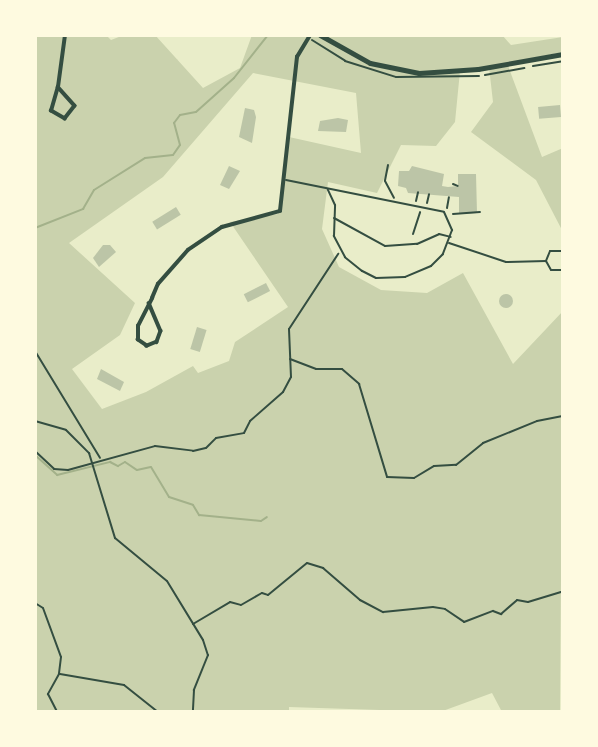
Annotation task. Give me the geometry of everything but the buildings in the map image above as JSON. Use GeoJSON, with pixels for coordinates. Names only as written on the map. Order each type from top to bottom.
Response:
{"type":"FeatureCollection","features":[{"type":"Feature","properties":{"kind":"street"},"geometry":{"type":"LineString","coordinates":[[58,87],[75,106],[65,119],[51,111],[58,87],[65,35]]}},
{"type":"Feature","properties":{"kind":"street"},"geometry":{"type":"LineString","coordinates":[[149,303],[161,331],[157,342],[146,346],[136,336],[149,303],[158,285],[199,240],[222,227],[280,211],[286,180],[296,64],[310,35]]}},
{"type":"Feature","properties":{"kind":"street"},"geometry":{"type":"LineString","coordinates":[[320,35],[355,57],[385,68],[435,74],[563,54]]}},
{"type":"Feature","properties":{"kind":"lane"},"geometry":{"type":"LineString","coordinates":[[286,180],[444,212],[452,222],[449,243],[436,262],[412,275],[391,279],[362,271],[340,250],[333,218],[335,205],[328,190]]}},
{"type":"Feature","properties":{"kind":"lane"},"geometry":{"type":"LineString","coordinates":[[333,218],[385,246],[417,244],[439,234],[450,237]]}},
{"type":"Feature","properties":{"kind":"lane"},"geometry":{"type":"LineString","coordinates":[[449,243],[506,262],[546,261]]}},
{"type":"Feature","properties":{"kind":"lane"},"geometry":{"type":"LineString","coordinates":[[546,261],[550,251],[563,251]]}},
{"type":"Feature","properties":{"kind":"lane"},"geometry":{"type":"LineString","coordinates":[[546,261],[551,270],[563,270]]}},
{"type":"Feature","properties":{"kind":"path"},"geometry":{"type":"LineString","coordinates":[[527,67],[563,61]]}},
{"type":"Feature","properties":{"kind":"path"},"geometry":{"type":"LineString","coordinates":[[388,165],[385,181],[394,198],[416,201],[418,192]]}},
{"type":"Feature","properties":{"kind":"path"},"geometry":{"type":"LineString","coordinates":[[453,184],[458,186]]}},
{"type":"Feature","properties":{"kind":"path"},"geometry":{"type":"LineString","coordinates":[[427,203],[429,194]]}},
{"type":"Feature","properties":{"kind":"path"},"geometry":{"type":"LineString","coordinates":[[446,208],[449,197]]}},
{"type":"Feature","properties":{"kind":"path"},"geometry":{"type":"LineString","coordinates":[[413,234],[420,211]]}},
{"type":"Feature","properties":{"kind":"path"},"geometry":{"type":"LineString","coordinates":[[453,215],[480,212]]}},
{"type":"Feature","properties":{"kind":"path"},"geometry":{"type":"LineString","coordinates":[[35,451],[54,469],[68,470],[92,459],[155,446],[192,451],[206,448],[216,438],[244,433],[250,421],[283,392],[291,377],[289,329],[340,250]]}},
{"type":"Feature","properties":{"kind":"path"},"geometry":{"type":"LineString","coordinates":[[35,351],[100,459]]}},
{"type":"Feature","properties":{"kind":"path"},"geometry":{"type":"LineString","coordinates":[[289,359],[316,369],[342,369],[359,384],[387,477],[396,478],[456,465],[484,443],[537,421],[563,416]]}},
{"type":"Feature","properties":{"kind":"path"},"geometry":{"type":"LineString","coordinates":[[35,421],[66,430],[92,459],[115,538],[167,581],[193,624],[208,655],[194,690],[192,712]]}},
{"type":"Feature","properties":{"kind":"path"},"geometry":{"type":"LineString","coordinates":[[193,624],[230,602],[241,605],[262,593],[268,595],[307,563],[323,568],[360,600],[383,612],[433,607],[445,609],[464,622],[493,611],[501,614],[517,600],[528,602],[563,592]]}},
{"type":"Feature","properties":{"kind":"path"},"geometry":{"type":"LineString","coordinates":[[35,603],[43,608],[61,657],[60,674],[48,694],[57,712]]}},
{"type":"Feature","properties":{"kind":"path"},"geometry":{"type":"LineString","coordinates":[[60,674],[124,685],[158,712]]}},
{"type":"Feature","properties":{"kind":"green space"},"geometry":{"type":"Polygon","coordinates":[[[35,35],[106,35],[111,40],[124,35],[155,35],[203,88],[240,68],[252,35],[502,35],[511,45],[563,37],[563,52],[507,63],[542,157],[563,148],[563,232],[536,180],[471,132],[493,102],[489,67],[460,71],[455,122],[436,146],[401,145],[377,193],[328,182],[322,229],[339,267],[381,290],[427,293],[463,273],[513,364],[563,311],[560,712],[502,712],[492,693],[440,712],[289,707],[289,712],[35,712],[35,35]],[[253,73],[163,177],[69,243],[135,303],[120,335],[72,369],[102,409],[146,392],[193,366],[198,373],[229,361],[235,342],[288,307],[230,222],[278,214],[289,137],[361,153],[356,93],[253,73]]]}},
{"type":"Feature","properties":{"kind":"waterway"},"geometry":{"type":"LineString","coordinates":[[35,228],[83,209],[94,190],[145,158],[173,155],[180,145],[174,123],[180,115],[196,112],[234,78],[268,35]]}},
{"type":"Feature","properties":{"kind":"waterway"},"geometry":{"type":"LineString","coordinates":[[35,455],[57,475],[110,462],[118,466],[125,462],[137,470],[151,467],[169,497],[193,505],[199,515],[261,521],[267,517]]}}]}
